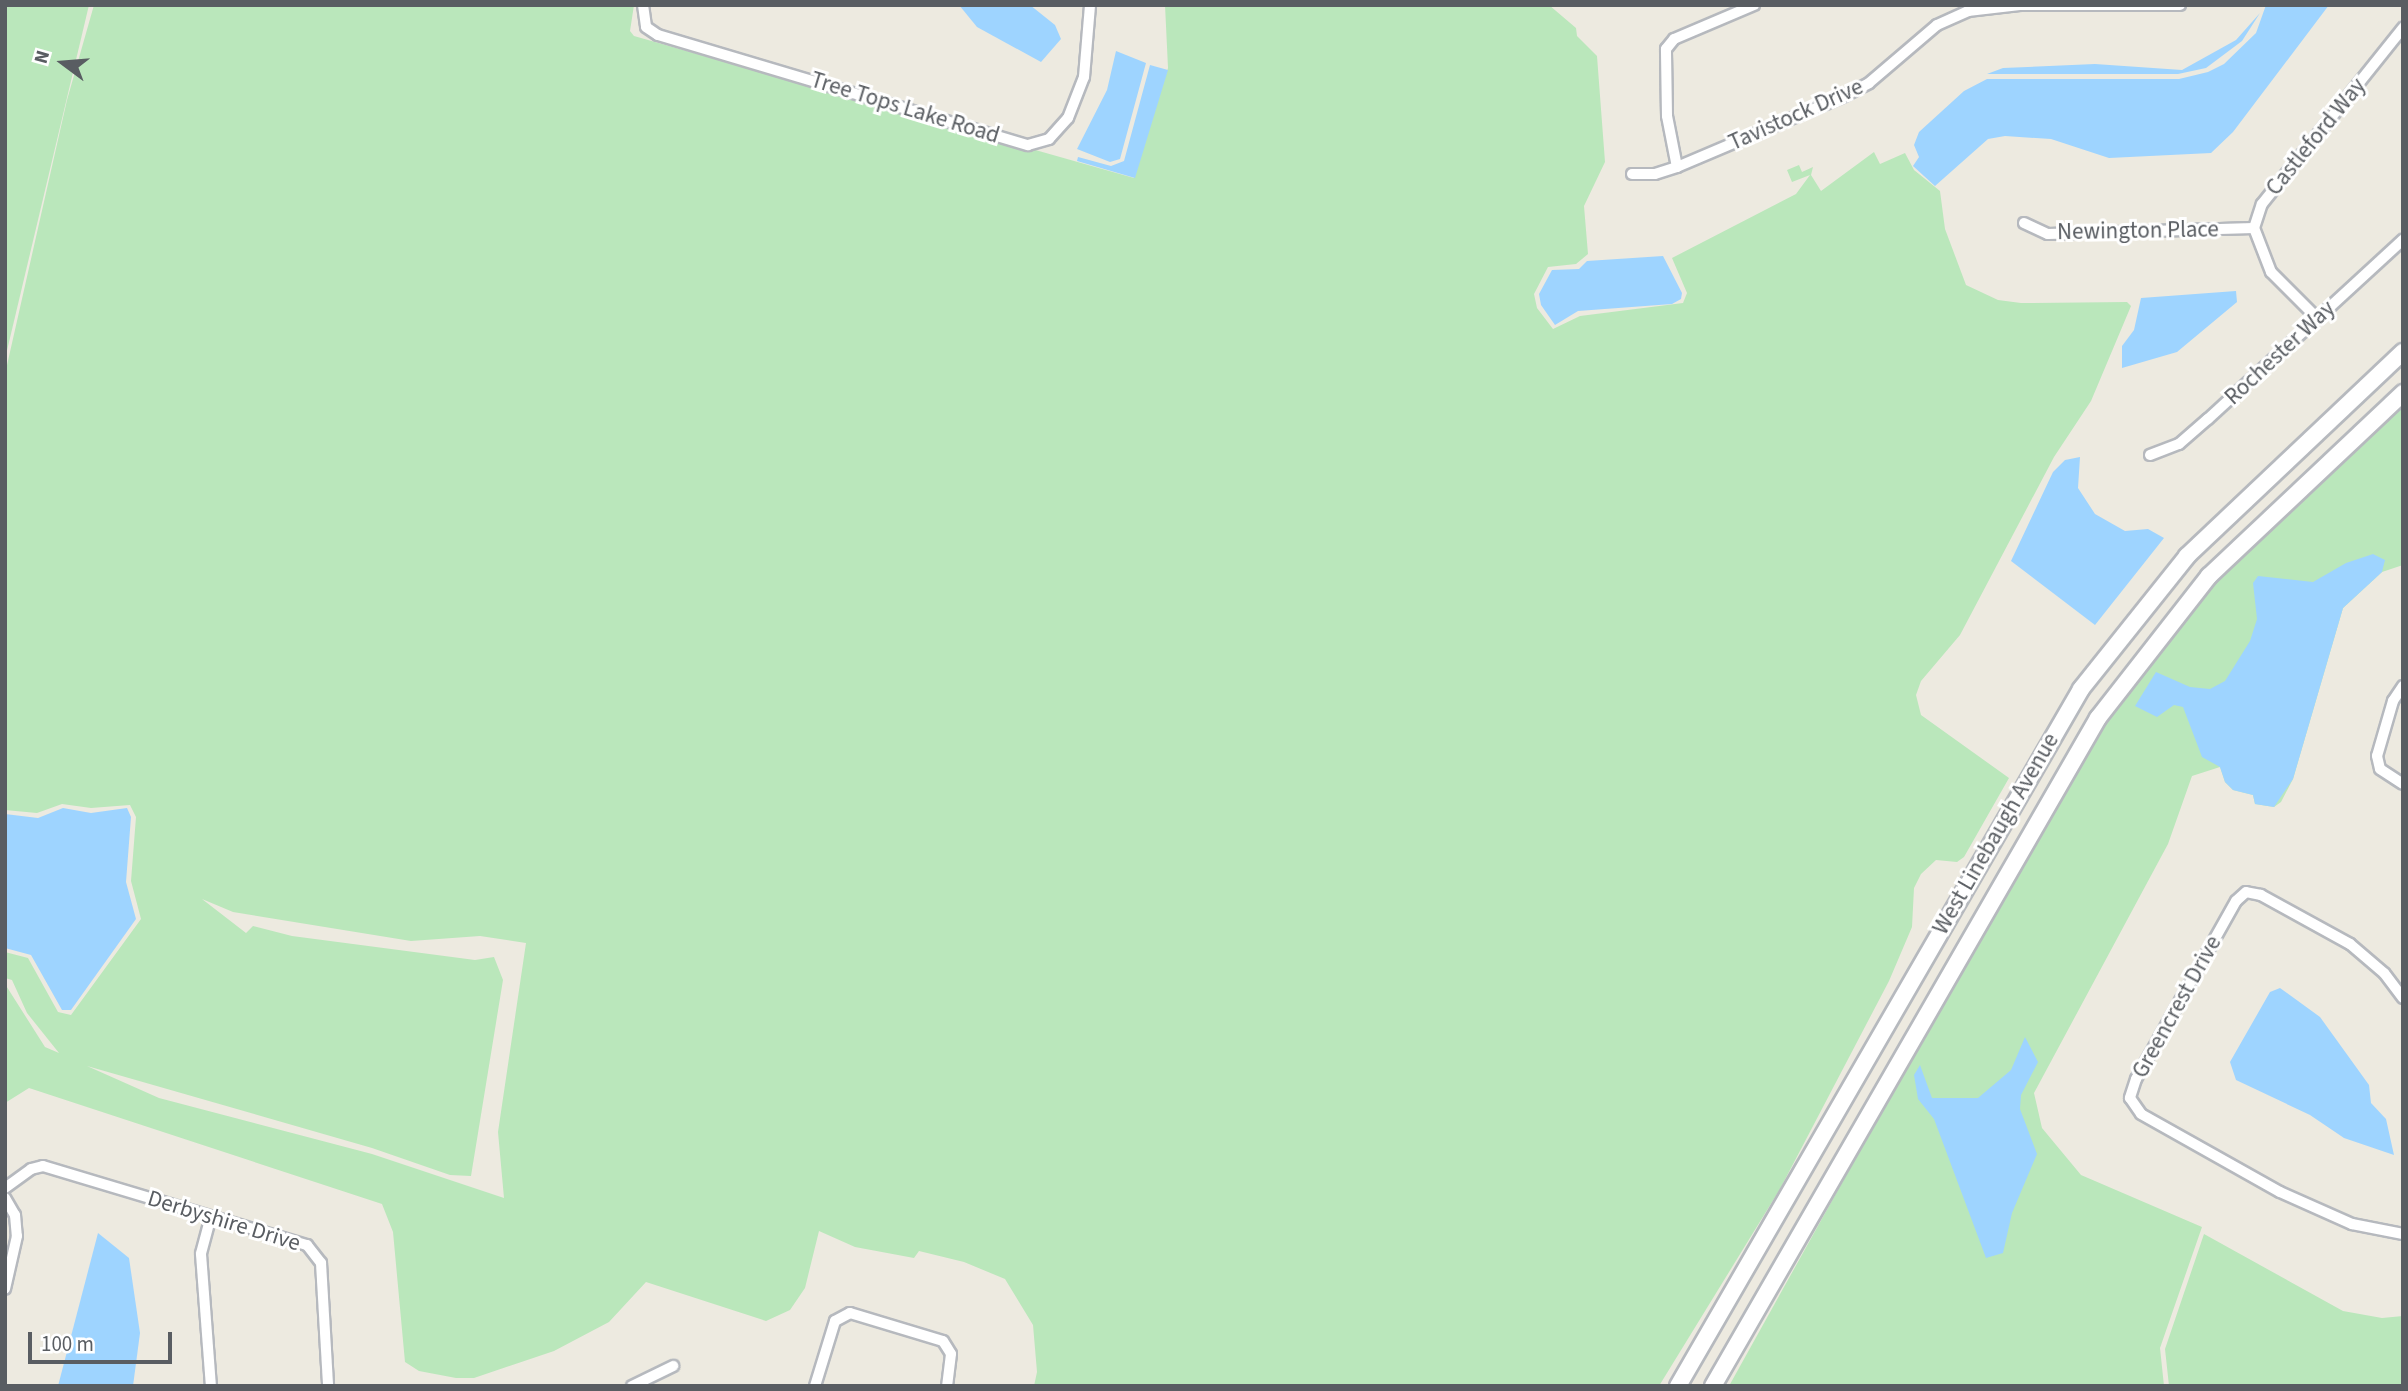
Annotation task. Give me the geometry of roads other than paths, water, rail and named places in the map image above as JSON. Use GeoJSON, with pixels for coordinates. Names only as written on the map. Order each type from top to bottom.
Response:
{"type":"FeatureCollection","features":[{"type":"Feature","properties":{"kind":"main road","name":"West Linebaugh Avenue"},"geometry":{"type":"LineString","coordinates":[[1678,1386],[2073,701],[2113,645],[2187,556],[2403,352]]}},
{"type":"Feature","properties":{"kind":"main road","name":"West Linebaugh Avenue"},"geometry":{"type":"LineString","coordinates":[[1713,1386],[2098,718],[2209,576],[2403,393]]}},
{"type":"Feature","properties":{"kind":"main road"},"geometry":{"type":"LineString","coordinates":[[2073,701],[2098,718]]}},
{"type":"Feature","properties":{"kind":"street","name":"Tree Tops Lake Road"},"geometry":{"type":"LineString","coordinates":[[643,5],[646,27],[658,35],[1028,145],[1049,139],[1068,118],[1084,77],[1090,5]]}},
{"type":"Feature","properties":{"kind":"street"},"geometry":{"type":"LineString","coordinates":[[1677,167],[1667,116],[1666,49],[1674,39],[1754,5]]}},
{"type":"Feature","properties":{"kind":"street","name":"Tavistock Drive"},"geometry":{"type":"LineString","coordinates":[[1632,174],[1656,174],[1677,167],[1869,83],[1937,26],[1968,11],[2021,5],[2180,5]]}},
{"type":"Feature","properties":{"kind":"street","name":"Castleford Way"},"geometry":{"type":"LineString","coordinates":[[2254,228],[2262,204],[2403,28]]}},
{"type":"Feature","properties":{"kind":"street","name":"Newington Place"},"geometry":{"type":"LineString","coordinates":[[2024,223],[2048,234],[2254,228]]}},
{"type":"Feature","properties":{"kind":"street"},"geometry":{"type":"LineString","coordinates":[[2254,228],[2271,272],[2317,318]]}},
{"type":"Feature","properties":{"kind":"street","name":"Rochester Way"},"geometry":{"type":"LineString","coordinates":[[2150,455],[2179,444],[2403,240]]}},
{"type":"Feature","properties":{"kind":"street"},"geometry":{"type":"LineString","coordinates":[[2403,686],[2393,701],[2376,755],[2380,769],[2403,784]]}},
{"type":"Feature","properties":{"kind":"street","name":"Greencrest Drive"},"geometry":{"type":"LineString","coordinates":[[2403,998],[2384,973],[2350,944],[2260,895],[2246,892],[2236,901],[2169,1020],[2130,1098],[2141,1114],[2280,1192],[2352,1224],[2403,1234]]}},
{"type":"Feature","properties":{"kind":"street","name":"Derbyshire Drive"},"geometry":{"type":"LineString","coordinates":[[5,1188],[32,1169],[43,1166],[307,1245],[318,1254],[328,1386]]}},
{"type":"Feature","properties":{"kind":"street"},"geometry":{"type":"LineString","coordinates":[[5,1198],[15,1215],[17,1236],[5,1289]]}},
{"type":"Feature","properties":{"kind":"street"},"geometry":{"type":"LineString","coordinates":[[211,1216],[201,1254],[211,1386]]}},
{"type":"Feature","properties":{"kind":"street"},"geometry":{"type":"LineString","coordinates":[[815,1386],[835,1321],[850,1313],[943,1340],[951,1354],[947,1386]]}},
{"type":"Feature","properties":{"kind":"street"},"geometry":{"type":"LineString","coordinates":[[632,1386],[673,1366]]}},
{"type":"Feature","properties":{"kind":"water"},"geometry":{"type":"Polygon","coordinates":[[[959,5],[1030,5],[1055,25],[1061,39],[1041,62],[977,27],[959,5]]]}},
{"type":"Feature","properties":{"kind":"water"},"geometry":{"type":"Polygon","coordinates":[[[2266,5],[2329,5],[2233,132],[2211,153],[2109,158],[2051,139],[2005,136],[1988,139],[1935,186],[1913,166],[1919,157],[1914,145],[1919,132],[1964,91],[1987,79],[2179,79],[2208,72],[2224,64],[2256,33],[2266,5]]]}},
{"type":"Feature","properties":{"kind":"water"},"geometry":{"type":"Polygon","coordinates":[[[2260,13],[2242,41],[2206,68],[2178,74],[1987,74],[2003,68],[2095,64],[2182,70],[2236,40],[2260,13]]]}},
{"type":"Feature","properties":{"kind":"water"},"geometry":{"type":"Polygon","coordinates":[[[1116,51],[1146,63],[1120,159],[1110,162],[1077,149],[1107,90],[1116,51]]]}},
{"type":"Feature","properties":{"kind":"water"},"geometry":{"type":"Polygon","coordinates":[[[1150,65],[1168,70],[1135,178],[1077,161],[1078,157],[1111,166],[1124,161],[1150,65]]]}},
{"type":"Feature","properties":{"kind":"water"},"geometry":{"type":"Polygon","coordinates":[[[1663,256],[1682,293],[1681,299],[1672,304],[1578,311],[1555,325],[1541,305],[1539,294],[1552,270],[1579,269],[1587,261],[1663,256]]]}},
{"type":"Feature","properties":{"kind":"water"},"geometry":{"type":"Polygon","coordinates":[[[2236,291],[2237,302],[2177,352],[2122,368],[2122,346],[2134,330],[2141,298],[2236,291]]]}},
{"type":"Feature","properties":{"kind":"water"},"geometry":{"type":"Polygon","coordinates":[[[2080,457],[2078,488],[2095,514],[2125,531],[2148,529],[2164,538],[2095,625],[2011,561],[2053,472],[2065,460],[2080,457]]]}},
{"type":"Feature","properties":{"kind":"water"},"geometry":{"type":"Polygon","coordinates":[[[2373,554],[2385,560],[2382,572],[2343,608],[2293,779],[2274,807],[2255,804],[2253,795],[2233,790],[2225,782],[2220,767],[2202,757],[2183,707],[2174,705],[2157,717],[2135,706],[2156,672],[2190,687],[2210,689],[2225,681],[2250,641],[2257,619],[2253,583],[2258,576],[2313,582],[2346,563],[2373,554]]]}},
{"type":"Feature","properties":{"kind":"water"},"geometry":{"type":"Polygon","coordinates":[[[63,808],[91,813],[127,808],[131,817],[126,882],[136,919],[71,1010],[62,1010],[31,955],[5,948],[5,814],[38,818],[63,808]]]}},
{"type":"Feature","properties":{"kind":"water"},"geometry":{"type":"Polygon","coordinates":[[[2280,988],[2320,1017],[2369,1085],[2371,1103],[2386,1119],[2394,1155],[2344,1138],[2310,1115],[2236,1080],[2230,1062],[2270,992],[2280,988]]]}},
{"type":"Feature","properties":{"kind":"water"},"geometry":{"type":"Polygon","coordinates":[[[2025,1037],[2038,1062],[2021,1095],[2020,1109],[2037,1154],[2012,1213],[2003,1253],[1986,1258],[1934,1119],[1918,1099],[1914,1075],[1920,1065],[1932,1098],[1978,1098],[2011,1070],[2025,1037]]]}},
{"type":"Feature","properties":{"kind":"water"},"geometry":{"type":"Polygon","coordinates":[[[98,1233],[129,1258],[140,1333],[133,1386],[58,1386],[98,1233]]]}}]}
